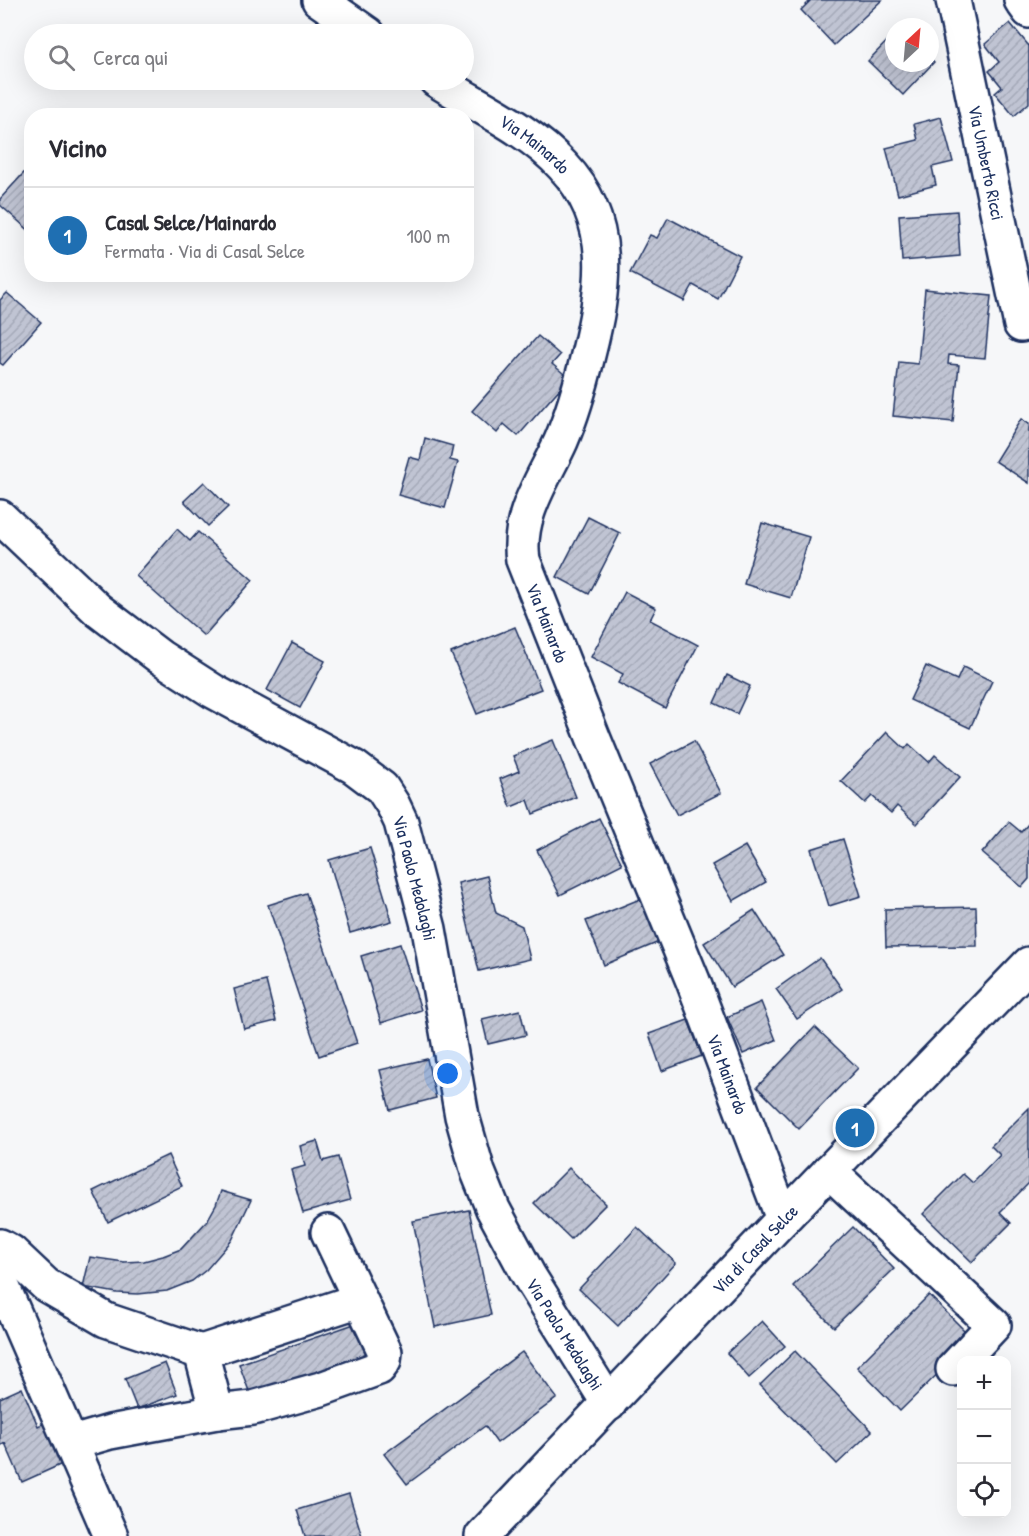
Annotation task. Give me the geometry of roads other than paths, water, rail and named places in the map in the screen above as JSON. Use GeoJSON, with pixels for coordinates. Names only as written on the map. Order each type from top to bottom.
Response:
{"type":"FeatureCollection","features":[{"type":"Feature","properties":{"kind":"street"},"geometry":{"type":"LineString","coordinates":[[319,0],[354,24]]}},
{"type":"Feature","properties":{"kind":"street","name":"Via Umberto Ricci"},"geometry":{"type":"LineString","coordinates":[[953,0],[1022,325]]}},
{"type":"Feature","properties":{"kind":"street"},"geometry":{"type":"LineString","coordinates":[[1021,0],[1029,11]]}},
{"type":"Feature","properties":{"kind":"street","name":"Via Mainardo"},"geometry":{"type":"LineString","coordinates":[[452,90],[521,132],[552,155],[570,174],[583,193],[597,225],[602,251],[599,309],[572,415],[526,516],[521,542],[523,560],[693,981],[783,1219]]}},
{"type":"Feature","properties":{"kind":"street","name":"Via Paolo Medolaghi"},"geometry":{"type":"LineString","coordinates":[[0,517],[71,586],[127,633],[213,691],[354,767],[375,782],[393,805],[401,822],[429,929],[462,1116],[478,1172],[493,1209],[529,1276],[609,1404]]}},
{"type":"Feature","properties":{"kind":"street","name":"Via di Casal Selce"},"geometry":{"type":"LineString","coordinates":[[482,1536],[1029,964]]}},
{"type":"Feature","properties":{"kind":"street"},"geometry":{"type":"LineString","coordinates":[[829,1171],[994,1325],[953,1369]]}},
{"type":"Feature","properties":{"kind":"street"},"geometry":{"type":"LineString","coordinates":[[72,1443],[110,1432],[217,1412],[253,1408],[321,1389],[379,1368],[384,1361],[385,1352],[328,1232]]}},
{"type":"Feature","properties":{"kind":"street"},"geometry":{"type":"LineString","coordinates":[[0,1246],[11,1252],[46,1285],[106,1320],[201,1352],[360,1300]]}},
{"type":"Feature","properties":{"kind":"street"},"geometry":{"type":"LineString","coordinates":[[0,1280],[111,1536]]}},
{"type":"Feature","properties":{"kind":"street"},"geometry":{"type":"LineString","coordinates":[[201,1352],[217,1412]]}},
{"type":"Feature","properties":{"kind":"place","name":"Casal Selce/Mainardo"},"geometry":{"type":"Point","coordinates":[855,1128]}}]}
